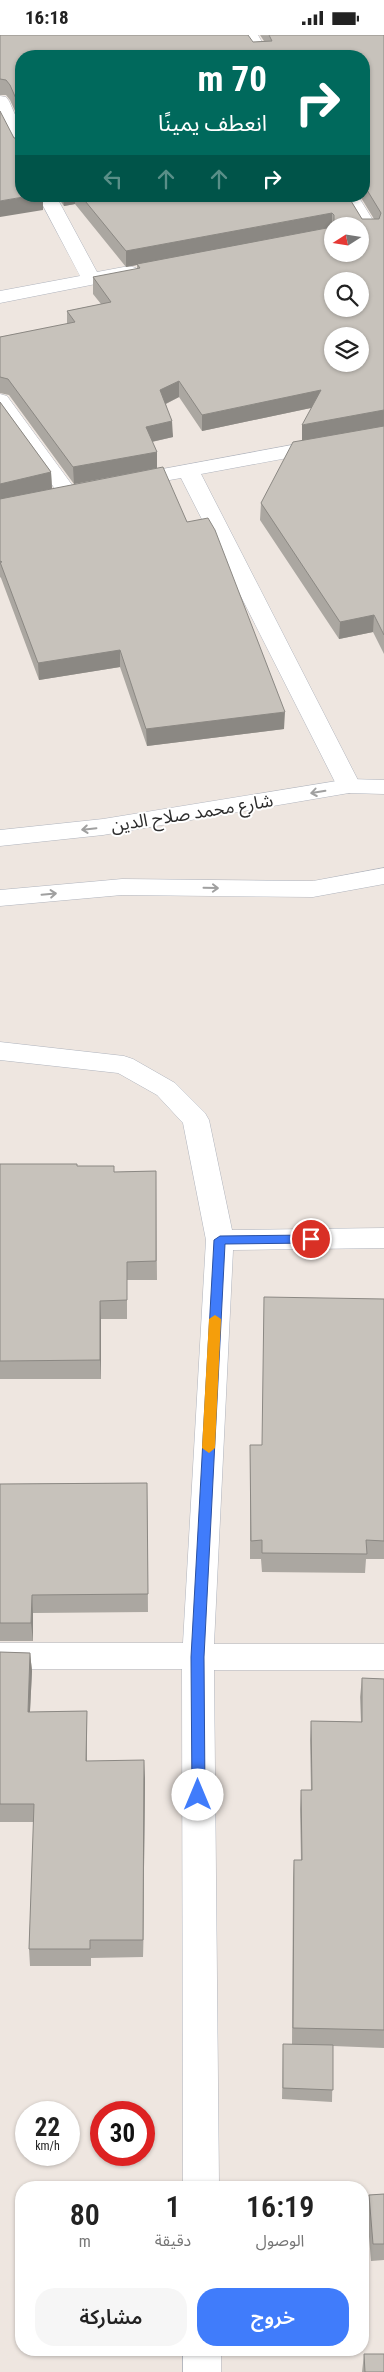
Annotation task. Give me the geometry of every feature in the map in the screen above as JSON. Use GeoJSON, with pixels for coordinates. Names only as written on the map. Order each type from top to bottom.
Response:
{"type":"FeatureCollection","features":[{"type":"Feature","properties":{"kind":"street"},"geometry":{"type":"LineString","coordinates":[[249,35],[258,50]]}},
{"type":"Feature","properties":{"kind":"street"},"geometry":{"type":"LineString","coordinates":[[0,101],[15,144]]}},
{"type":"Feature","properties":{"kind":"street"},"geometry":{"type":"LineString","coordinates":[[50,202],[91,279]]}},
{"type":"Feature","properties":{"kind":"street"},"geometry":{"type":"LineString","coordinates":[[353,202],[371,230]]}},
{"type":"Feature","properties":{"kind":"street"},"geometry":{"type":"LineString","coordinates":[[0,297],[143,269]]}},
{"type":"Feature","properties":{"kind":"street"},"geometry":{"type":"LineString","coordinates":[[0,400],[78,491],[43,499]]}},
{"type":"Feature","properties":{"kind":"street"},"geometry":{"type":"LineString","coordinates":[[114,484],[384,434]]}},
{"type":"Feature","properties":{"kind":"street"},"geometry":{"type":"LineString","coordinates":[[188,470],[349,786]]}},
{"type":"Feature","properties":{"kind":"street","name":"شارع محمد صلاح الدين"},"geometry":{"type":"LineString","coordinates":[[0,836],[103,827],[349,786],[384,787]]}},
{"type":"Feature","properties":{"kind":"street"},"geometry":{"type":"LineString","coordinates":[[0,898],[122,887],[313,889],[384,876]]}},
{"type":"Feature","properties":{"kind":"street"},"geometry":{"type":"LineString","coordinates":[[0,1051],[124,1065],[166,1089],[196,1120],[220,1240],[198,1657],[201,2181]]}},
{"type":"Feature","properties":{"kind":"street"},"geometry":{"type":"LineString","coordinates":[[220,1240],[384,1238]]}},
{"type":"Feature","properties":{"kind":"street"},"geometry":{"type":"LineString","coordinates":[[0,1656],[384,1657]]}},
{"type":"Feature","properties":{"kind":"street"},"geometry":{"type":"LineString","coordinates":[[202,2356],[202,2372]]}},
{"type":"Feature","properties":{"kind":"building"},"geometry":{"type":"Polygon","coordinates":[[[0,35],[248,35],[253,42],[272,41],[269,35],[384,35],[384,410],[302,425],[321,390],[202,415],[179,381],[160,390],[172,421],[146,427],[157,452],[73,467],[8,379],[0,377],[0,337],[75,322],[67,311],[111,302],[93,277],[140,268],[137,264],[324,229],[324,263],[369,263],[369,219],[379,219],[381,213],[370,195],[370,50],[15,50],[15,96],[6,80],[0,79],[0,35]]]}},
{"type":"Feature","properties":{"kind":"building"},"geometry":{"type":"Polygon","coordinates":[[[0,111],[15,138],[15,198],[0,201],[0,111]]]}},
{"type":"Feature","properties":{"kind":"building"},"geometry":{"type":"Polygon","coordinates":[[[86,202],[352,202],[361,217],[334,217],[332,213],[126,251],[86,202]]]}},
{"type":"Feature","properties":{"kind":"building"},"geometry":{"type":"Polygon","coordinates":[[[0,402],[51,472],[0,484],[0,402]]]}},
{"type":"Feature","properties":{"kind":"building"},"geometry":{"type":"Polygon","coordinates":[[[384,426],[384,635],[374,615],[340,622],[261,503],[293,442],[384,426]]]}},
{"type":"Feature","properties":{"kind":"building"},"geometry":{"type":"Polygon","coordinates":[[[163,467],[187,522],[208,518],[215,530],[285,712],[146,729],[120,650],[38,663],[0,562],[2,562],[0,561],[0,499],[163,467]]]}},
{"type":"Feature","properties":{"kind":"building"},"geometry":{"type":"Polygon","coordinates":[[[0,1164],[77,1164],[77,1166],[114,1166],[114,1172],[156,1171],[156,1261],[127,1262],[127,1300],[100,1301],[100,1360],[0,1361],[0,1164]]]}},
{"type":"Feature","properties":{"kind":"building"},"geometry":{"type":"Polygon","coordinates":[[[264,1297],[384,1299],[384,1541],[366,1540],[367,1554],[262,1553],[262,1540],[251,1541],[250,1445],[262,1445],[264,1297]]]}},
{"type":"Feature","properties":{"kind":"building"},"geometry":{"type":"Polygon","coordinates":[[[147,1483],[148,1594],[32,1595],[31,1623],[0,1623],[0,1484],[147,1483]]]}},
{"type":"Feature","properties":{"kind":"building"},"geometry":{"type":"Polygon","coordinates":[[[0,1652],[30,1653],[28,1712],[87,1711],[86,1761],[144,1760],[143,1940],[90,1940],[90,1949],[29,1949],[34,1804],[0,1804],[0,1652]]]}},
{"type":"Feature","properties":{"kind":"building"},"geometry":{"type":"Polygon","coordinates":[[[362,1678],[384,1679],[384,2030],[293,2028],[294,1860],[302,1860],[301,1790],[312,1790],[311,1721],[362,1722],[362,1678]]]}},
{"type":"Feature","properties":{"kind":"building"},"geometry":{"type":"Polygon","coordinates":[[[283,2044],[333,2045],[333,2090],[283,2088],[283,2044]]]}},
{"type":"Feature","properties":{"kind":"building"},"geometry":{"type":"Polygon","coordinates":[[[384,2194],[384,2244],[373,2244],[369,2195],[384,2194]]]}},
{"type":"Feature","properties":{"kind":"building"},"geometry":{"type":"Polygon","coordinates":[[[369,2354],[384,2354],[384,2372],[365,2372],[364,2356],[369,2356],[369,2354]]]}},
{"type":"Feature","properties":{"kind":"slow traffic"},"geometry":{"type":"LineString","coordinates":[[209,1448],[215,1319]]}},
{"type":"Feature","properties":{"kind":"route"},"geometry":{"type":"LineString","coordinates":[[198,1795],[198,1657],[220,1240],[311,1239]]}}]}
